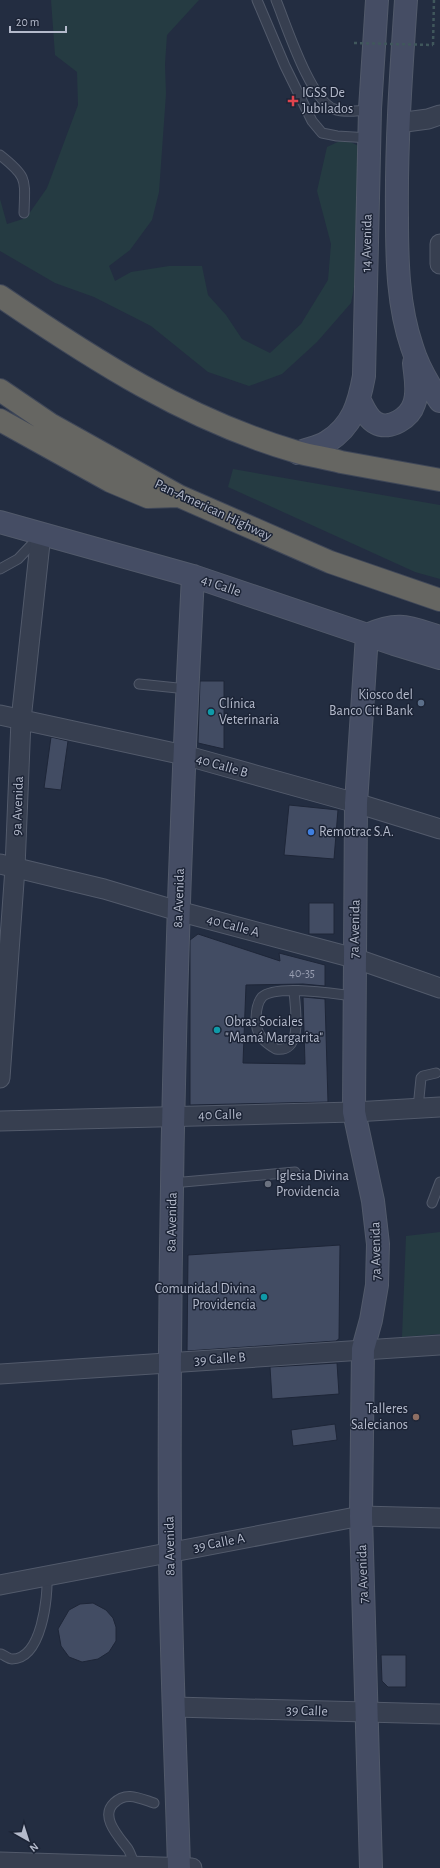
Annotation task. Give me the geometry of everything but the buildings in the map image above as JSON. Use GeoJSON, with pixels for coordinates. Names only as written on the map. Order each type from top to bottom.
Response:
{"type":"FeatureCollection","features":[{"type":"Feature","properties":{"kind":"highway"},"geometry":{"type":"LineString","coordinates":[[0,296],[84,353],[166,400],[239,432],[298,452],[396,473],[440,480]]}},
{"type":"Feature","properties":{"kind":"highway","name":"Pan-American Highway"},"geometry":{"type":"LineString","coordinates":[[0,390],[50,424],[179,496],[330,562],[440,600]]}},
{"type":"Feature","properties":{"kind":"highway"},"geometry":{"type":"LineString","coordinates":[[0,420],[110,481],[148,497],[179,496]]}},
{"type":"Feature","properties":{"kind":"main road","name":"14 Avenida"},"geometry":{"type":"LineString","coordinates":[[298,452],[326,443],[339,434],[355,414],[360,401],[364,376],[370,109],[377,0]]}},
{"type":"Feature","properties":{"kind":"main road","name":"14 Avenida"},"geometry":{"type":"LineString","coordinates":[[406,0],[398,123],[397,264],[403,314],[412,348],[424,377],[440,401]]}},
{"type":"Feature","properties":{"kind":"main road"},"geometry":{"type":"LineString","coordinates":[[360,401],[367,415],[377,424],[385,425],[396,423],[407,415],[414,405],[417,389],[412,348]]}},
{"type":"Feature","properties":{"kind":"main road","name":"41 Calle"},"geometry":{"type":"LineString","coordinates":[[0,522],[193,576],[440,658]]}},
{"type":"Feature","properties":{"kind":"main road","name":"8a Avenida"},"geometry":{"type":"LineString","coordinates":[[179,1868],[170,1553],[170,1363],[173,1116],[178,911],[193,576]]}},
{"type":"Feature","properties":{"kind":"main road"},"geometry":{"type":"LineString","coordinates":[[367,635],[385,627],[404,626],[440,636]]}},
{"type":"Feature","properties":{"kind":"main road","name":"7a Avenida"},"geometry":{"type":"LineString","coordinates":[[367,635],[356,803],[354,1112],[373,1201],[378,1244],[377,1285],[371,1320],[363,1349],[362,1516],[372,1868]]}},
{"type":"Feature","properties":{"kind":"street"},"geometry":{"type":"LineString","coordinates":[[398,123],[428,119],[440,115]]}},
{"type":"Feature","properties":{"kind":"street"},"geometry":{"type":"LineString","coordinates":[[440,244],[440,264]]}},
{"type":"Feature","properties":{"kind":"street","name":"9a Avenida"},"geometry":{"type":"LineString","coordinates":[[0,1078],[8,866],[21,720],[41,534]]}},
{"type":"Feature","properties":{"kind":"street","name":"40 Calle B"},"geometry":{"type":"LineString","coordinates":[[0,715],[184,755],[356,803],[440,829]]}},
{"type":"Feature","properties":{"kind":"street","name":"40 Calle A"},"geometry":{"type":"LineString","coordinates":[[8,866],[104,889],[178,911],[354,958],[440,988]]}},
{"type":"Feature","properties":{"kind":"street","name":"40 Calle"},"geometry":{"type":"LineString","coordinates":[[0,1121],[354,1112],[440,1107]]}},
{"type":"Feature","properties":{"kind":"street","name":"39 Calle B"},"geometry":{"type":"LineString","coordinates":[[0,1374],[440,1345]]}},
{"type":"Feature","properties":{"kind":"street","name":"39 Calle A"},"geometry":{"type":"LineString","coordinates":[[0,1586],[362,1516],[440,1518]]}},
{"type":"Feature","properties":{"kind":"street","name":"39 Calle"},"geometry":{"type":"LineString","coordinates":[[175,1707],[440,1714]]}},
{"type":"Feature","properties":{"kind":"street"},"geometry":{"type":"LineString","coordinates":[[0,1862],[192,1868]]}},
{"type":"Feature","properties":{"kind":"lane"},"geometry":{"type":"LineString","coordinates":[[257,0],[285,66],[312,121],[322,132],[337,136],[370,138]]}},
{"type":"Feature","properties":{"kind":"lane"},"geometry":{"type":"LineString","coordinates":[[276,0],[298,56],[315,92],[323,102],[334,109],[358,111],[370,109]]}},
{"type":"Feature","properties":{"kind":"lane"},"geometry":{"type":"LineString","coordinates":[[0,155],[22,175],[25,182],[24,213]]}},
{"type":"Feature","properties":{"kind":"lane"},"geometry":{"type":"LineString","coordinates":[[0,569],[18,559],[41,534]]}},
{"type":"Feature","properties":{"kind":"lane"},"geometry":{"type":"LineString","coordinates":[[139,684],[187,689]]}},
{"type":"Feature","properties":{"kind":"lane"},"geometry":{"type":"LineString","coordinates":[[294,991],[296,1031],[294,1040],[285,1048],[276,1049],[260,1037],[256,1027],[256,1011],[261,998],[268,993],[294,991],[354,996]]}},
{"type":"Feature","properties":{"kind":"lane"},"geometry":{"type":"LineString","coordinates":[[418,1108],[421,1078],[423,1076],[436,1073]]}},
{"type":"Feature","properties":{"kind":"lane"},"geometry":{"type":"LineString","coordinates":[[172,1183],[295,1172]]}},
{"type":"Feature","properties":{"kind":"lane"},"geometry":{"type":"LineString","coordinates":[[432,1203],[440,1182]]}},
{"type":"Feature","properties":{"kind":"lane"},"geometry":{"type":"LineString","coordinates":[[1,1654],[12,1659],[21,1656],[38,1640],[48,1592],[47,1576]]}},
{"type":"Feature","properties":{"kind":"lane"},"geometry":{"type":"LineString","coordinates":[[135,1866],[129,1851],[115,1833],[109,1813],[112,1805],[119,1799],[129,1795],[154,1803]]}},
{"type":"Feature","properties":{"kind":"path"},"geometry":{"type":"LineString","coordinates":[[354,43],[433,45],[434,0]]}},
{"type":"Feature","properties":{"kind":"shaded area"},"geometry":{"type":"Polygon","coordinates":[[[51,0],[199,0],[167,35],[165,64],[166,94],[159,192],[152,220],[130,250],[109,266],[115,281],[131,272],[169,266],[202,266],[208,295],[226,315],[242,339],[270,353],[301,324],[328,280],[331,244],[317,191],[327,147],[344,139],[361,147],[361,251],[351,303],[317,342],[282,374],[249,386],[208,372],[151,326],[94,297],[55,283],[0,251],[0,199],[7,224],[26,218],[47,188],[78,105],[77,72],[55,55],[51,0]]]}},
{"type":"Feature","properties":{"kind":"shaded area"},"geometry":{"type":"Polygon","coordinates":[[[233,469],[440,505],[440,579],[415,572],[228,487],[233,469]]]}},
{"type":"Feature","properties":{"kind":"shaded area"},"geometry":{"type":"Polygon","coordinates":[[[440,1232],[440,1334],[402,1337],[406,1236],[440,1232]]]}},
{"type":"Feature","properties":{"kind":"place","name":"IGSS De Jubilados"},"geometry":{"type":"Point","coordinates":[293,101]}},
{"type":"Feature","properties":{"kind":"place","name":"Kiosco del Banco Citi Bank"},"geometry":{"type":"Point","coordinates":[421,703]}},
{"type":"Feature","properties":{"kind":"place","name":"Clínica Veterinaria"},"geometry":{"type":"Point","coordinates":[211,712]}},
{"type":"Feature","properties":{"kind":"place","name":"Remotrac S.A."},"geometry":{"type":"Point","coordinates":[311,832]}},
{"type":"Feature","properties":{"kind":"place","name":"Obras Sociales \"Mamá Margarita\""},"geometry":{"type":"Point","coordinates":[217,1030]}},
{"type":"Feature","properties":{"kind":"place","name":"Iglesia Divina Providencia"},"geometry":{"type":"Point","coordinates":[268,1184]}},
{"type":"Feature","properties":{"kind":"place","name":"Comunidad Divina Providencia"},"geometry":{"type":"Point","coordinates":[264,1297]}},
{"type":"Feature","properties":{"kind":"place","name":"Talleres Salecianos"},"geometry":{"type":"Point","coordinates":[416,1417]}}]}
